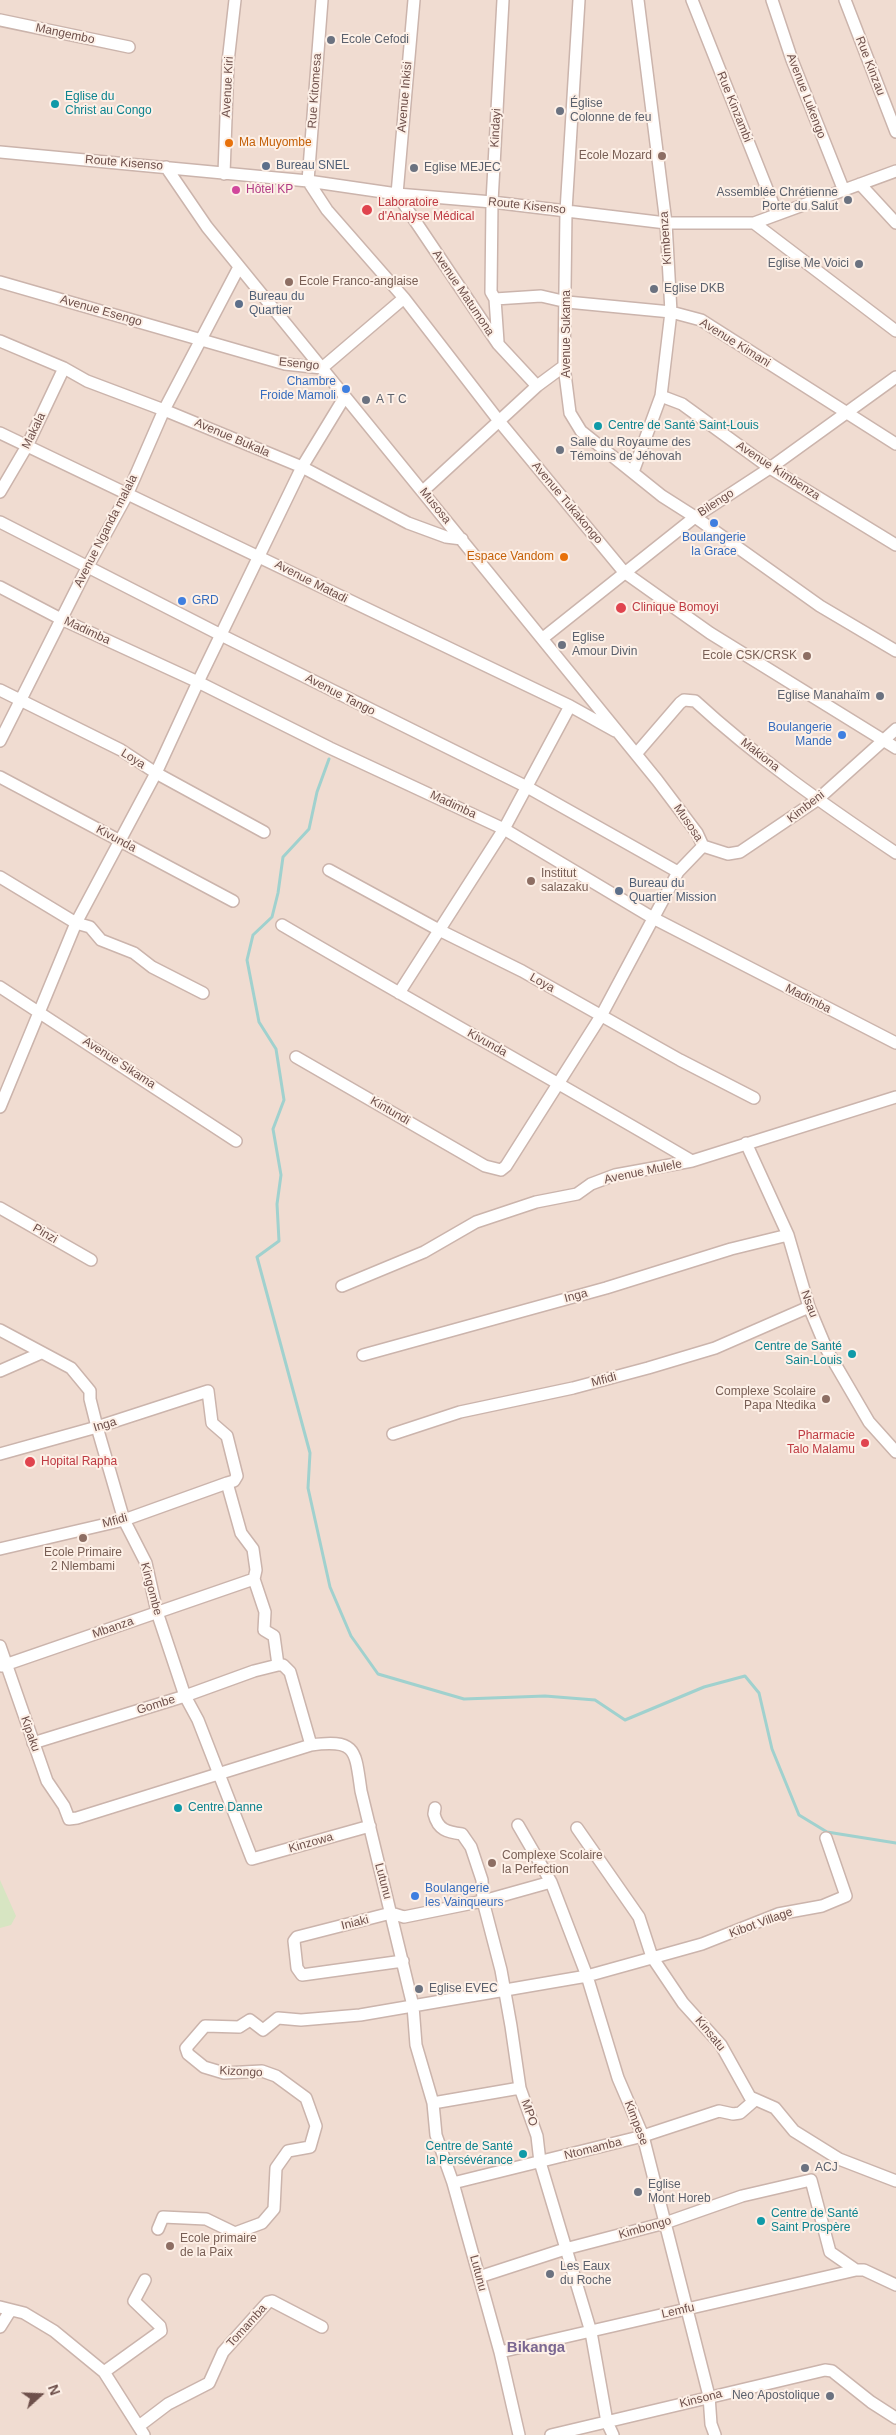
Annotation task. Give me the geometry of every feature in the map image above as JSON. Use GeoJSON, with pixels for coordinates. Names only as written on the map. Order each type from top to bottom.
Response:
{"type":"FeatureCollection","features":[{"type":"Feature","properties":{"kind":"street","name":"Avenue Kiri"},"geometry":{"type":"LineString","coordinates":[[224,174],[228,62],[235,0]]}},
{"type":"Feature","properties":{"kind":"street","name":"Rue Kitomesa"},"geometry":{"type":"LineString","coordinates":[[308,181],[322,0]]}},
{"type":"Feature","properties":{"kind":"street","name":"Avenue Inkisi"},"geometry":{"type":"LineString","coordinates":[[397,194],[414,0]]}},
{"type":"Feature","properties":{"kind":"street","name":"Kindayi"},"geometry":{"type":"LineString","coordinates":[[498,344],[495,299],[490,292],[492,202],[503,0]]}},
{"type":"Feature","properties":{"kind":"street","name":"Avenue Sukama"},"geometry":{"type":"LineString","coordinates":[[578,0],[566,211],[567,302],[564,366],[570,413],[581,430],[662,496],[695,517],[820,606],[896,651]]}},
{"type":"Feature","properties":{"kind":"street","name":"Kimbenza"},"geometry":{"type":"LineString","coordinates":[[634,472],[662,396],[671,312],[666,223],[638,0]]}},
{"type":"Feature","properties":{"kind":"street","name":"Rue Kinzambi"},"geometry":{"type":"LineString","coordinates":[[692,0],[778,214]]}},
{"type":"Feature","properties":{"kind":"street","name":"Avenue Lukengo"},"geometry":{"type":"LineString","coordinates":[[772,0],[792,60],[844,190]]}},
{"type":"Feature","properties":{"kind":"street","name":"Rue Kinzau"},"geometry":{"type":"LineString","coordinates":[[844,0],[896,132]]}},
{"type":"Feature","properties":{"kind":"street","name":"Mangembo"},"geometry":{"type":"LineString","coordinates":[[0,20],[129,47]]}},
{"type":"Feature","properties":{"kind":"street","name":"Route Kisenso"},"geometry":{"type":"LineString","coordinates":[[0,152],[308,181],[397,194],[492,202],[666,223],[754,223],[896,171]]}},
{"type":"Feature","properties":{"kind":"street","name":"Musosa"},"geometry":{"type":"LineString","coordinates":[[166,167],[207,227],[322,368],[344,398],[422,490],[621,735],[697,833],[703,846]]}},
{"type":"Feature","properties":{"kind":"street","name":"Avenue Tukakongo"},"geometry":{"type":"LineString","coordinates":[[308,181],[327,210],[404,298],[499,421],[624,572],[710,633],[896,748]]}},
{"type":"Feature","properties":{"kind":"street"},"geometry":{"type":"LineString","coordinates":[[860,184],[896,223]]}},
{"type":"Feature","properties":{"kind":"street","name":"Avenue Matumona"},"geometry":{"type":"LineString","coordinates":[[397,194],[498,344],[537,386]]}},
{"type":"Feature","properties":{"kind":"street"},"geometry":{"type":"LineString","coordinates":[[754,223],[896,331]]}},
{"type":"Feature","properties":{"kind":"street","name":"Avenue Nganda malala"},"geometry":{"type":"LineString","coordinates":[[0,741],[88,566],[127,495],[164,410],[239,267]]}},
{"type":"Feature","properties":{"kind":"street","name":"Avenue Esengo"},"geometry":{"type":"LineString","coordinates":[[0,282],[201,339]]}},
{"type":"Feature","properties":{"kind":"street","name":"Avenue Kimani"},"geometry":{"type":"LineString","coordinates":[[495,299],[541,296],[567,302],[671,312],[701,320],[896,444]]}},
{"type":"Feature","properties":{"kind":"street","name":"Esengo"},"geometry":{"type":"LineString","coordinates":[[201,339],[284,364],[322,368],[404,298]]}},
{"type":"Feature","properties":{"kind":"street","name":"Avenue Bukala"},"geometry":{"type":"LineString","coordinates":[[0,341],[64,368],[87,381],[164,410],[302,467],[408,523],[446,537],[462,539]]}},
{"type":"Feature","properties":{"kind":"street"},"geometry":{"type":"LineString","coordinates":[[422,490],[537,386],[564,366]]}},
{"type":"Feature","properties":{"kind":"street","name":"Makala"},"geometry":{"type":"LineString","coordinates":[[0,492],[27,446],[64,368]]}},
{"type":"Feature","properties":{"kind":"street","name":"Bilengo"},"geometry":{"type":"LineString","coordinates":[[542,638],[695,517],[770,468],[896,377]]}},
{"type":"Feature","properties":{"kind":"street","name":"Avenue Kimbenza"},"geometry":{"type":"LineString","coordinates":[[662,396],[682,404],[770,468],[896,545]]}},
{"type":"Feature","properties":{"kind":"street"},"geometry":{"type":"LineString","coordinates":[[1,1105],[76,923],[156,774],[198,682],[302,467],[344,398]]}},
{"type":"Feature","properties":{"kind":"street","name":"Avenue Matadi"},"geometry":{"type":"LineString","coordinates":[[0,433],[570,706],[621,735]]}},
{"type":"Feature","properties":{"kind":"street","name":"Avenue Tango"},"geometry":{"type":"LineString","coordinates":[[0,522],[221,635],[527,787],[678,872]]}},
{"type":"Feature","properties":{"kind":"street","name":"Madimba"},"geometry":{"type":"LineString","coordinates":[[0,588],[61,619],[198,682],[330,748],[504,829],[653,918],[896,1043]]}},
{"type":"Feature","properties":{"kind":"street","name":"Loya"},"geometry":{"type":"LineString","coordinates":[[0,690],[20,702],[121,750],[156,774],[264,832]]}},
{"type":"Feature","properties":{"kind":"street","name":"Makiona"},"geometry":{"type":"LineString","coordinates":[[636,754],[680,704],[688,699],[694,701],[761,757],[817,800],[896,853]]}},
{"type":"Feature","properties":{"kind":"street"},"geometry":{"type":"LineString","coordinates":[[398,993],[504,829],[570,706]]}},
{"type":"Feature","properties":{"kind":"street","name":"Kimbeni"},"geometry":{"type":"LineString","coordinates":[[703,846],[728,854],[740,852],[817,800],[896,729]]}},
{"type":"Feature","properties":{"kind":"street","name":"Kivunda"},"geometry":{"type":"LineString","coordinates":[[0,776],[233,901]]}},
{"type":"Feature","properties":{"kind":"street"},"geometry":{"type":"LineString","coordinates":[[560,1083],[602,1016],[678,872],[703,846]]}},
{"type":"Feature","properties":{"kind":"street","name":"Loya"},"geometry":{"type":"LineString","coordinates":[[329,870],[439,930],[522,971],[680,1060],[754,1098]]}},
{"type":"Feature","properties":{"kind":"street"},"geometry":{"type":"LineString","coordinates":[[0,877],[76,923],[90,927],[101,940],[134,953],[152,967],[203,993]]}},
{"type":"Feature","properties":{"kind":"street","name":"Kivunda"},"geometry":{"type":"LineString","coordinates":[[282,925],[398,993],[560,1083],[692,1161]]}},
{"type":"Feature","properties":{"kind":"street","name":"Avenue Sikama"},"geometry":{"type":"LineString","coordinates":[[0,988],[40,1012],[236,1141]]}},
{"type":"Feature","properties":{"kind":"street","name":"Kintundi"},"geometry":{"type":"LineString","coordinates":[[296,1057],[484,1166],[503,1169],[560,1083]]}},
{"type":"Feature","properties":{"kind":"street","name":"Avenue Mulele"},"geometry":{"type":"LineString","coordinates":[[342,1286],[424,1252],[476,1222],[545,1199],[577,1194],[590,1184],[615,1175],[692,1161],[896,1097]]}},
{"type":"Feature","properties":{"kind":"street","name":"Nsau"},"geometry":{"type":"LineString","coordinates":[[746,1144],[788,1235],[809,1307],[827,1350],[869,1422],[896,1452]]}},
{"type":"Feature","properties":{"kind":"street","name":"Pinzi"},"geometry":{"type":"LineString","coordinates":[[0,1208],[91,1260]]}},
{"type":"Feature","properties":{"kind":"street","name":"Inga"},"geometry":{"type":"LineString","coordinates":[[363,1354],[606,1288],[731,1249],[788,1235]]}},
{"type":"Feature","properties":{"kind":"street","name":"Mfidi"},"geometry":{"type":"LineString","coordinates":[[393,1434],[460,1412],[573,1388],[715,1348],[809,1307]]}},
{"type":"Feature","properties":{"kind":"street","name":"Kingombe"},"geometry":{"type":"LineString","coordinates":[[0,1330],[71,1368],[90,1391],[90,1399],[97,1427],[124,1520],[146,1564],[157,1612],[185,1696],[198,1720],[252,1859]]}},
{"type":"Feature","properties":{"kind":"street"},"geometry":{"type":"LineString","coordinates":[[0,1371],[41,1353]]}},
{"type":"Feature","properties":{"kind":"street","name":"Inga"},"geometry":{"type":"LineString","coordinates":[[0,1454],[97,1427],[208,1391],[212,1422],[227,1436],[230,1457],[237,1476],[234,1482],[227,1483]]}},
{"type":"Feature","properties":{"kind":"street"},"geometry":{"type":"LineString","coordinates":[[220,1775],[311,1745],[290,1672],[283,1665],[278,1665],[274,1636],[264,1630],[265,1612],[254,1579],[256,1570],[252,1549],[241,1533],[227,1483]]}},
{"type":"Feature","properties":{"kind":"street","name":"Mfidi"},"geometry":{"type":"LineString","coordinates":[[0,1549],[124,1520],[227,1483]]}},
{"type":"Feature","properties":{"kind":"street","name":"Mbanza"},"geometry":{"type":"LineString","coordinates":[[4,1665],[254,1579]]}},
{"type":"Feature","properties":{"kind":"street","name":"Kipaku"},"geometry":{"type":"LineString","coordinates":[[0,1646],[4,1665],[47,1781],[64,1806],[69,1819],[220,1775]]}},
{"type":"Feature","properties":{"kind":"street","name":"Gombe"},"geometry":{"type":"LineString","coordinates":[[33,1743],[185,1696],[254,1671],[278,1665]]}},
{"type":"Feature","properties":{"kind":"street","name":"Lutunu"},"geometry":{"type":"LineString","coordinates":[[311,1745],[339,1743],[348,1746],[352,1752],[413,2006],[416,2045],[433,2103],[436,2135],[453,2183],[500,2352],[519,2435]]}},
{"type":"Feature","properties":{"kind":"street","name":"MPO"},"geometry":{"type":"LineString","coordinates":[[435,1808],[434,1814],[440,1828],[462,1834],[471,1847],[482,1880],[483,1901],[501,1970],[520,2088],[537,2136],[540,2162],[591,2332],[607,2422],[613,2435]]}},
{"type":"Feature","properties":{"kind":"street","name":"Kimpese"},"geometry":{"type":"LineString","coordinates":[[518,1825],[551,1882],[587,1976],[618,2078],[643,2136],[709,2396],[711,2424],[715,2435]]}},
{"type":"Feature","properties":{"kind":"street","name":"Kinzowa"},"geometry":{"type":"LineString","coordinates":[[252,1859],[370,1826]]}},
{"type":"Feature","properties":{"kind":"street","name":"Kinsatu"},"geometry":{"type":"LineString","coordinates":[[577,1828],[639,1918],[652,1957],[684,2003],[721,2045],[750,2097],[775,2108],[794,2131],[838,2158],[896,2181]]}},
{"type":"Feature","properties":{"kind":"street","name":"Kibot Village"},"geometry":{"type":"LineString","coordinates":[[652,1957],[702,1944],[778,1914],[822,1906],[846,1896],[826,1838]]}},
{"type":"Feature","properties":{"kind":"street","name":"Iniaki"},"geometry":{"type":"LineString","coordinates":[[403,1961],[302,1975],[297,1968],[295,1938],[391,1913],[404,1917],[483,1901],[551,1882]]}},
{"type":"Feature","properties":{"kind":"street"},"geometry":{"type":"LineString","coordinates":[[413,2006],[587,1976],[652,1957]]}},
{"type":"Feature","properties":{"kind":"street","name":"Kizongo"},"geometry":{"type":"LineString","coordinates":[[158,2228],[164,2217],[206,2219],[234,2233],[262,2223],[274,2209],[276,2168],[288,2151],[310,2147],[316,2126],[306,2098],[276,2076],[262,2071],[224,2073],[204,2067],[188,2054],[186,2048],[205,2026],[239,2027],[250,2020],[263,2030],[278,2018],[301,2020],[413,2006]]}},
{"type":"Feature","properties":{"kind":"street"},"geometry":{"type":"LineString","coordinates":[[433,2103],[520,2088]]}},
{"type":"Feature","properties":{"kind":"street","name":"Ntomamba"},"geometry":{"type":"LineString","coordinates":[[453,2183],[643,2136],[719,2111],[733,2114],[740,2113],[755,2100]]}},
{"type":"Feature","properties":{"kind":"street","name":"Kimbongo"},"geometry":{"type":"LineString","coordinates":[[479,2277],[565,2249],[665,2223],[742,2196],[811,2180],[830,2252],[856,2270]]}},
{"type":"Feature","properties":{"kind":"street"},"geometry":{"type":"LineString","coordinates":[[856,2270],[864,2270],[896,2285]]}},
{"type":"Feature","properties":{"kind":"street","name":"Lemfu"},"geometry":{"type":"LineString","coordinates":[[500,2352],[856,2270]]}},
{"type":"Feature","properties":{"kind":"street"},"geometry":{"type":"LineString","coordinates":[[104,2372],[161,2332],[160,2326],[134,2301],[145,2280]]}},
{"type":"Feature","properties":{"kind":"street","name":"Tomamba"},"geometry":{"type":"LineString","coordinates":[[142,2430],[168,2404],[210,2383],[223,2352],[268,2302],[272,2301],[322,2327]]}},
{"type":"Feature","properties":{"kind":"street"},"geometry":{"type":"LineString","coordinates":[[0,2327],[5,2309],[24,2313],[54,2331],[104,2372],[142,2430]]}},
{"type":"Feature","properties":{"kind":"street","name":"Kinsona"},"geometry":{"type":"LineString","coordinates":[[551,2435],[814,2371],[829,2370],[896,2418]]}},
{"type":"Feature","properties":{"kind":"shaded area"},"geometry":{"type":"Polygon","coordinates":[[[0,0],[896,0],[896,2435],[0,2435],[0,0]]]}},
{"type":"Feature","properties":{"kind":"green space"},"geometry":{"type":"Polygon","coordinates":[[[0,1880],[16,1916],[11,1925],[0,1928],[0,1880]]]}},
{"type":"Feature","properties":{"kind":"waterway"},"geometry":{"type":"LineString","coordinates":[[329,759],[317,792],[309,829],[283,857],[278,893],[272,917],[253,935],[247,960],[259,1022],[276,1049],[284,1100],[273,1129],[281,1175],[277,1204],[279,1241],[257,1257],[310,1453],[308,1488],[330,1587],[351,1636],[378,1674],[464,1699],[545,1696],[595,1700],[625,1720],[704,1687],[745,1676],[759,1693],[772,1749],[799,1815],[827,1832],[896,1843]]}},
{"type":"Feature","properties":{"kind":"place","name":"Ecole Cefodi"},"geometry":{"type":"Point","coordinates":[331,40]}},
{"type":"Feature","properties":{"kind":"place","name":"Eglise du Christ au Congo"},"geometry":{"type":"Point","coordinates":[55,104]}},
{"type":"Feature","properties":{"kind":"place","name":"Église Colonne de feu"},"geometry":{"type":"Point","coordinates":[560,111]}},
{"type":"Feature","properties":{"kind":"place","name":"Ma Muyombe"},"geometry":{"type":"Point","coordinates":[229,143]}},
{"type":"Feature","properties":{"kind":"place","name":"Ecole Mozard"},"geometry":{"type":"Point","coordinates":[662,156]}},
{"type":"Feature","properties":{"kind":"place","name":"Bureau SNEL"},"geometry":{"type":"Point","coordinates":[266,166]}},
{"type":"Feature","properties":{"kind":"place","name":"Eglise MEJEC"},"geometry":{"type":"Point","coordinates":[414,168]}},
{"type":"Feature","properties":{"kind":"place","name":"Hôtel KP"},"geometry":{"type":"Point","coordinates":[236,190]}},
{"type":"Feature","properties":{"kind":"place","name":"Assemblée Chrétienne Porte du Salut"},"geometry":{"type":"Point","coordinates":[848,200]}},
{"type":"Feature","properties":{"kind":"place","name":"Laboratoire d'Analyse Médical"},"geometry":{"type":"Point","coordinates":[367,210]}},
{"type":"Feature","properties":{"kind":"place","name":"Eglise Me Voici"},"geometry":{"type":"Point","coordinates":[859,264]}},
{"type":"Feature","properties":{"kind":"place","name":"Ecole Franco-anglaise"},"geometry":{"type":"Point","coordinates":[289,282]}},
{"type":"Feature","properties":{"kind":"place","name":"Eglise DKB"},"geometry":{"type":"Point","coordinates":[654,289]}},
{"type":"Feature","properties":{"kind":"place","name":"Bureau du Quartier"},"geometry":{"type":"Point","coordinates":[239,304]}},
{"type":"Feature","properties":{"kind":"place","name":"Chambre Froide Mamoli"},"geometry":{"type":"Point","coordinates":[346,389]}},
{"type":"Feature","properties":{"kind":"place","name":"A T C"},"geometry":{"type":"Point","coordinates":[366,400]}},
{"type":"Feature","properties":{"kind":"place","name":"Centre de Santé Saint-Louis"},"geometry":{"type":"Point","coordinates":[598,426]}},
{"type":"Feature","properties":{"kind":"place","name":"Salle du Royaume des Témoins de Jéhovah"},"geometry":{"type":"Point","coordinates":[560,450]}},
{"type":"Feature","properties":{"kind":"place","name":"Boulangerie la Grace"},"geometry":{"type":"Point","coordinates":[714,523]}},
{"type":"Feature","properties":{"kind":"place","name":"Espace Vandom"},"geometry":{"type":"Point","coordinates":[564,557]}},
{"type":"Feature","properties":{"kind":"place","name":"GRD"},"geometry":{"type":"Point","coordinates":[182,601]}},
{"type":"Feature","properties":{"kind":"place","name":"Clinique Bomoyi"},"geometry":{"type":"Point","coordinates":[621,608]}},
{"type":"Feature","properties":{"kind":"place","name":"Eglise Amour Divin"},"geometry":{"type":"Point","coordinates":[562,645]}},
{"type":"Feature","properties":{"kind":"place","name":"Ecole CSK/CRSK"},"geometry":{"type":"Point","coordinates":[807,656]}},
{"type":"Feature","properties":{"kind":"place","name":"Eglise Manahaïm"},"geometry":{"type":"Point","coordinates":[880,696]}},
{"type":"Feature","properties":{"kind":"place","name":"Boulangerie Mande"},"geometry":{"type":"Point","coordinates":[842,735]}},
{"type":"Feature","properties":{"kind":"place","name":"Institut salazaku"},"geometry":{"type":"Point","coordinates":[531,881]}},
{"type":"Feature","properties":{"kind":"place","name":"Bureau du Quartier Mission"},"geometry":{"type":"Point","coordinates":[619,891]}},
{"type":"Feature","properties":{"kind":"place","name":"Centre de Santé Sain-Louis"},"geometry":{"type":"Point","coordinates":[852,1354]}},
{"type":"Feature","properties":{"kind":"place","name":"Complexe Scolaire Papa Ntedika"},"geometry":{"type":"Point","coordinates":[826,1399]}},
{"type":"Feature","properties":{"kind":"place","name":"Pharmacie Talo Malamu"},"geometry":{"type":"Point","coordinates":[865,1443]}},
{"type":"Feature","properties":{"kind":"place","name":"Hopital Rapha"},"geometry":{"type":"Point","coordinates":[30,1462]}},
{"type":"Feature","properties":{"kind":"place","name":"Ecole Primaire 2 Nlembami"},"geometry":{"type":"Point","coordinates":[83,1538]}},
{"type":"Feature","properties":{"kind":"place","name":"Centre Danne"},"geometry":{"type":"Point","coordinates":[178,1808]}},
{"type":"Feature","properties":{"kind":"place","name":"Complexe Scolaire la Perfection"},"geometry":{"type":"Point","coordinates":[492,1863]}},
{"type":"Feature","properties":{"kind":"place","name":"Boulangerie les Vainqueurs"},"geometry":{"type":"Point","coordinates":[415,1896]}},
{"type":"Feature","properties":{"kind":"place","name":"Eglise EVEC"},"geometry":{"type":"Point","coordinates":[419,1989]}},
{"type":"Feature","properties":{"kind":"place","name":"Centre de Santé la Persévérance"},"geometry":{"type":"Point","coordinates":[523,2154]}},
{"type":"Feature","properties":{"kind":"place","name":"ACJ"},"geometry":{"type":"Point","coordinates":[805,2168]}},
{"type":"Feature","properties":{"kind":"place","name":"Eglise Mont Horeb"},"geometry":{"type":"Point","coordinates":[638,2192]}},
{"type":"Feature","properties":{"kind":"place","name":"Centre de Santé Saint Prospère"},"geometry":{"type":"Point","coordinates":[761,2221]}},
{"type":"Feature","properties":{"kind":"place","name":"Ecole primaire de la Paix"},"geometry":{"type":"Point","coordinates":[170,2246]}},
{"type":"Feature","properties":{"kind":"place","name":"Les Eaux du Roche"},"geometry":{"type":"Point","coordinates":[550,2274]}},
{"type":"Feature","properties":{"kind":"place","name":"Neo Apostolique"},"geometry":{"type":"Point","coordinates":[830,2396]}},
{"type":"Feature","properties":{"kind":"district","name":"Bikanga"},"geometry":{"type":"Point","coordinates":[536,2348]}}]}
